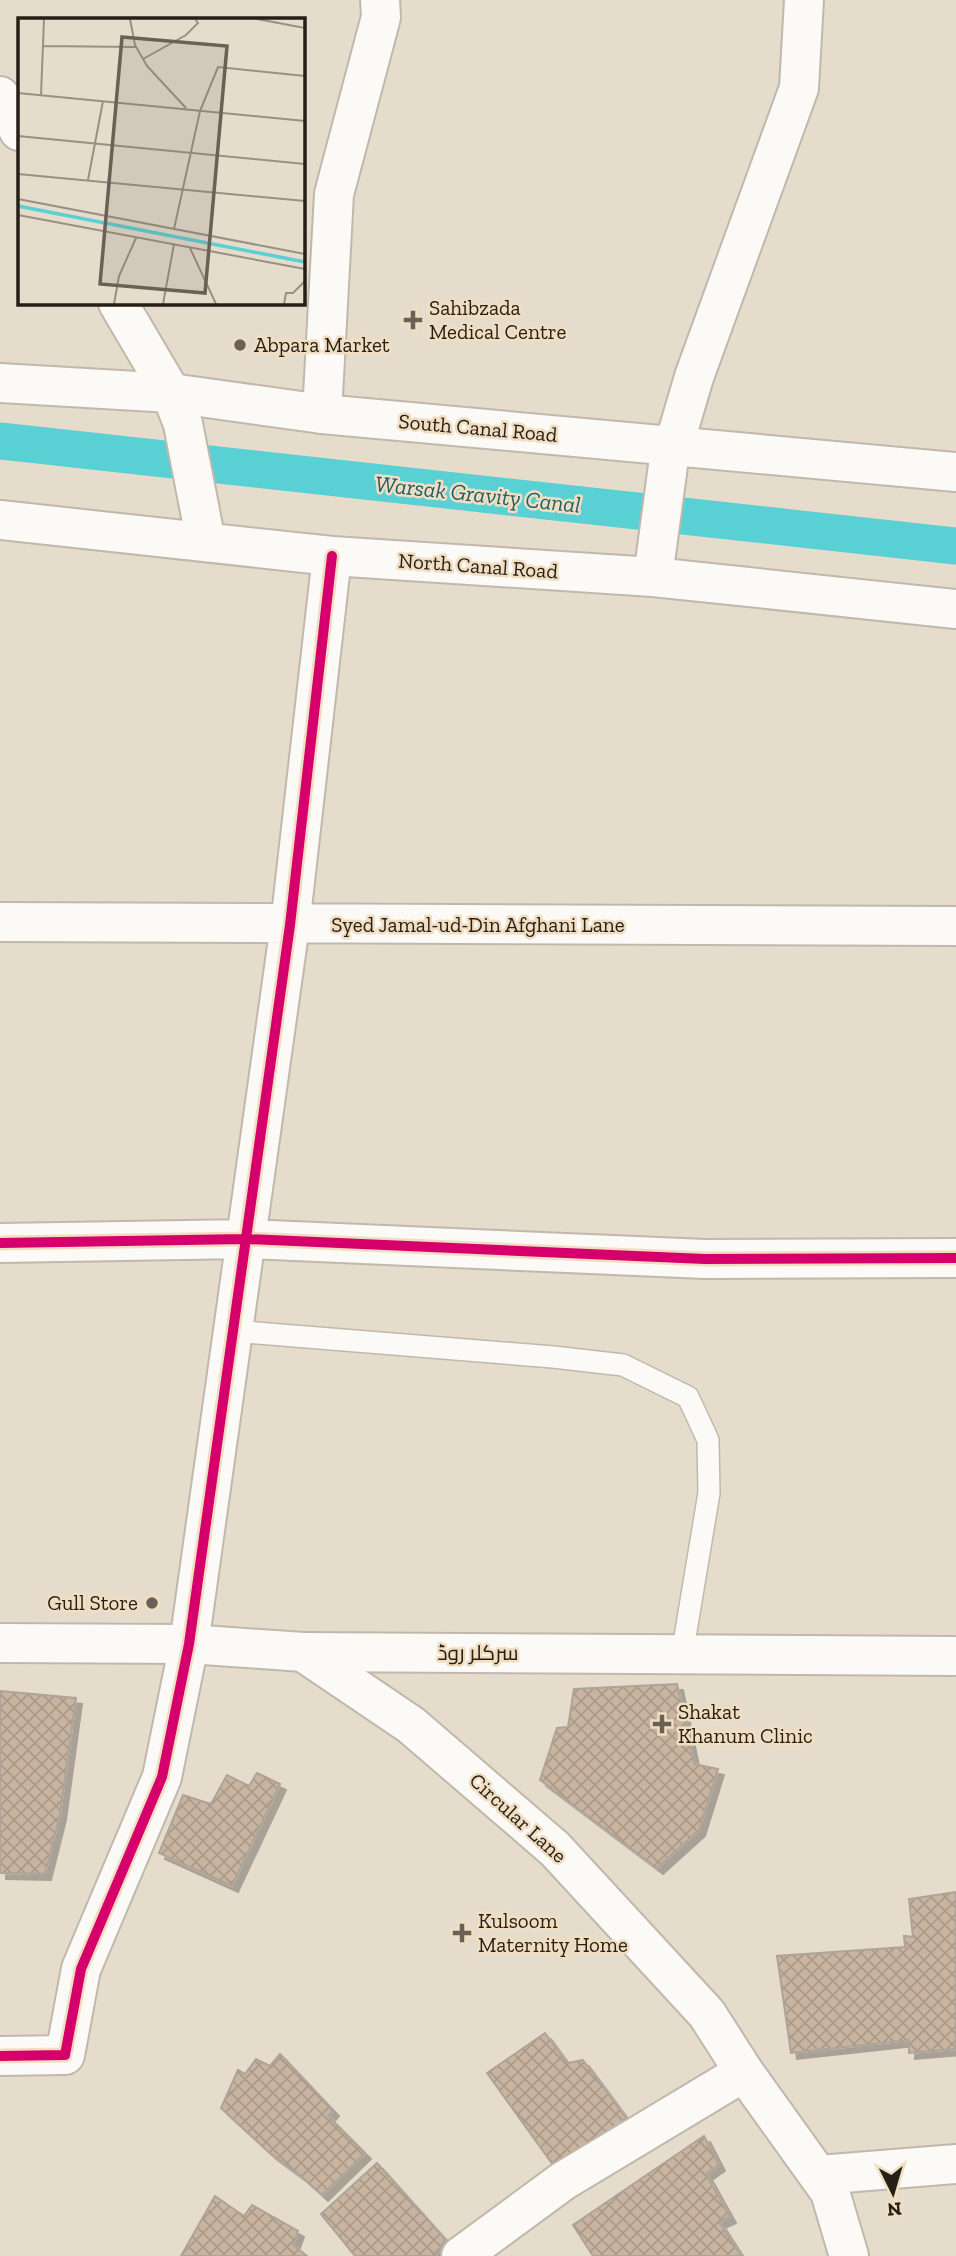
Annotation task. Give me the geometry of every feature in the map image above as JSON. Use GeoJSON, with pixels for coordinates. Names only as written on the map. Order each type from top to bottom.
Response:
{"type":"FeatureCollection","features":[{"type":"Feature","properties":{"kind":"street"},"geometry":{"type":"LineString","coordinates":[[322,414],[334,194],[381,17],[380,0]]}},
{"type":"Feature","properties":{"kind":"street"},"geometry":{"type":"LineString","coordinates":[[653,577],[671,451],[694,377],[799,88],[804,0]]}},
{"type":"Feature","properties":{"kind":"street"},"geometry":{"type":"LineString","coordinates":[[0,96],[18,129]]}},
{"type":"Feature","properties":{"kind":"street"},"geometry":{"type":"LineString","coordinates":[[119,304],[177,409],[198,494],[206,542]]}},
{"type":"Feature","properties":{"kind":"street","name":"South Canal Road"},"geometry":{"type":"LineString","coordinates":[[0,383],[177,409],[322,414],[671,451],[956,472]]}},
{"type":"Feature","properties":{"kind":"street","name":"North Canal Road"},"geometry":{"type":"LineString","coordinates":[[0,520],[332,556],[653,577],[956,610]]}},
{"type":"Feature","properties":{"kind":"street"},"geometry":{"type":"LineString","coordinates":[[0,2056],[65,2054],[81,1969],[162,1777],[189,1644],[290,925],[332,556]]}},
{"type":"Feature","properties":{"kind":"street","name":"Syed Jamal-ud-Din Afghani Lane"},"geometry":{"type":"LineString","coordinates":[[0,922],[956,926]]}},
{"type":"Feature","properties":{"kind":"street"},"geometry":{"type":"LineString","coordinates":[[0,1243],[246,1239],[705,1259],[956,1258]]}},
{"type":"Feature","properties":{"kind":"street","name":"سرکلر روڈ"},"geometry":{"type":"LineString","coordinates":[[0,1643],[189,1644],[303,1652],[956,1656]]}},
{"type":"Feature","properties":{"kind":"street","name":"Circular Lane"},"geometry":{"type":"LineString","coordinates":[[303,1652],[411,1725],[555,1849],[707,2014],[744,2072],[830,2192],[849,2256]]}},
{"type":"Feature","properties":{"kind":"street"},"geometry":{"type":"LineString","coordinates":[[461,2256],[563,2181],[744,2072]]}},
{"type":"Feature","properties":{"kind":"street"},"geometry":{"type":"LineString","coordinates":[[819,2175],[956,2164]]}},
{"type":"Feature","properties":{"kind":"lane"},"geometry":{"type":"LineString","coordinates":[[233,1331],[623,1365],[688,1397],[708,1440],[709,1493],[682,1654]]}},
{"type":"Feature","properties":{"kind":"building"},"geometry":{"type":"Polygon","coordinates":[[[677,1684],[694,1764],[718,1769],[699,1830],[657,1868],[540,1780],[557,1728],[568,1727],[574,1689],[677,1684]]]}},
{"type":"Feature","properties":{"kind":"building"},"geometry":{"type":"Polygon","coordinates":[[[0,1691],[76,1698],[60,1814],[45,1874],[0,1873],[0,1691]]]}},
{"type":"Feature","properties":{"kind":"building"},"geometry":{"type":"Polygon","coordinates":[[[257,1773],[280,1784],[232,1886],[159,1853],[183,1795],[211,1804],[227,1775],[249,1786],[257,1773]]]}},
{"type":"Feature","properties":{"kind":"building"},"geometry":{"type":"Polygon","coordinates":[[[956,1892],[956,2049],[909,2053],[909,2040],[791,2053],[777,1956],[905,1947],[904,1936],[913,1937],[909,1899],[956,1892]]]}},
{"type":"Feature","properties":{"kind":"building"},"geometry":{"type":"Polygon","coordinates":[[[545,2033],[567,2063],[583,2060],[629,2122],[561,2176],[487,2073],[545,2033]]]}},
{"type":"Feature","properties":{"kind":"building"},"geometry":{"type":"Polygon","coordinates":[[[280,2054],[333,2110],[328,2116],[365,2153],[322,2195],[270,2153],[221,2108],[238,2070],[245,2074],[256,2059],[270,2066],[280,2054]]]}},
{"type":"Feature","properties":{"kind":"building"},"geometry":{"type":"Polygon","coordinates":[[[704,2136],[719,2165],[706,2174],[730,2217],[719,2222],[741,2256],[593,2256],[573,2225],[704,2136]]]}},
{"type":"Feature","properties":{"kind":"building"},"geometry":{"type":"Polygon","coordinates":[[[377,2163],[445,2239],[436,2256],[355,2256],[321,2214],[377,2163]]]}},
{"type":"Feature","properties":{"kind":"building"},"geometry":{"type":"Polygon","coordinates":[[[215,2196],[244,2216],[252,2205],[298,2231],[293,2245],[307,2256],[181,2256],[215,2196]]]}},
{"type":"Feature","properties":{"kind":"waterway","name":"Warsak Gravity Canal"},"geometry":{"type":"LineString","coordinates":[[0,441],[956,546]]}},
{"type":"Feature","properties":{"kind":"cycle path"},"geometry":{"type":"LineString","coordinates":[[0,2056],[65,2055],[81,1969],[162,1777],[189,1644],[290,925],[332,556]]}},
{"type":"Feature","properties":{"kind":"cycle path"},"geometry":{"type":"LineString","coordinates":[[0,1243],[246,1239],[705,1259],[956,1258]]}},
{"type":"Feature","properties":{"kind":"place","name":"Sahibzada Medical Centre"},"geometry":{"type":"Point","coordinates":[413,320]}},
{"type":"Feature","properties":{"kind":"place","name":"Abpara Market"},"geometry":{"type":"Point","coordinates":[240,345]}},
{"type":"Feature","properties":{"kind":"place","name":"Gull Store"},"geometry":{"type":"Point","coordinates":[152,1603]}},
{"type":"Feature","properties":{"kind":"place","name":"Shakat Khanum Clinic"},"geometry":{"type":"Point","coordinates":[662,1724]}},
{"type":"Feature","properties":{"kind":"place","name":"Kulsoom Maternity Home"},"geometry":{"type":"Point","coordinates":[462,1933]}}]}
